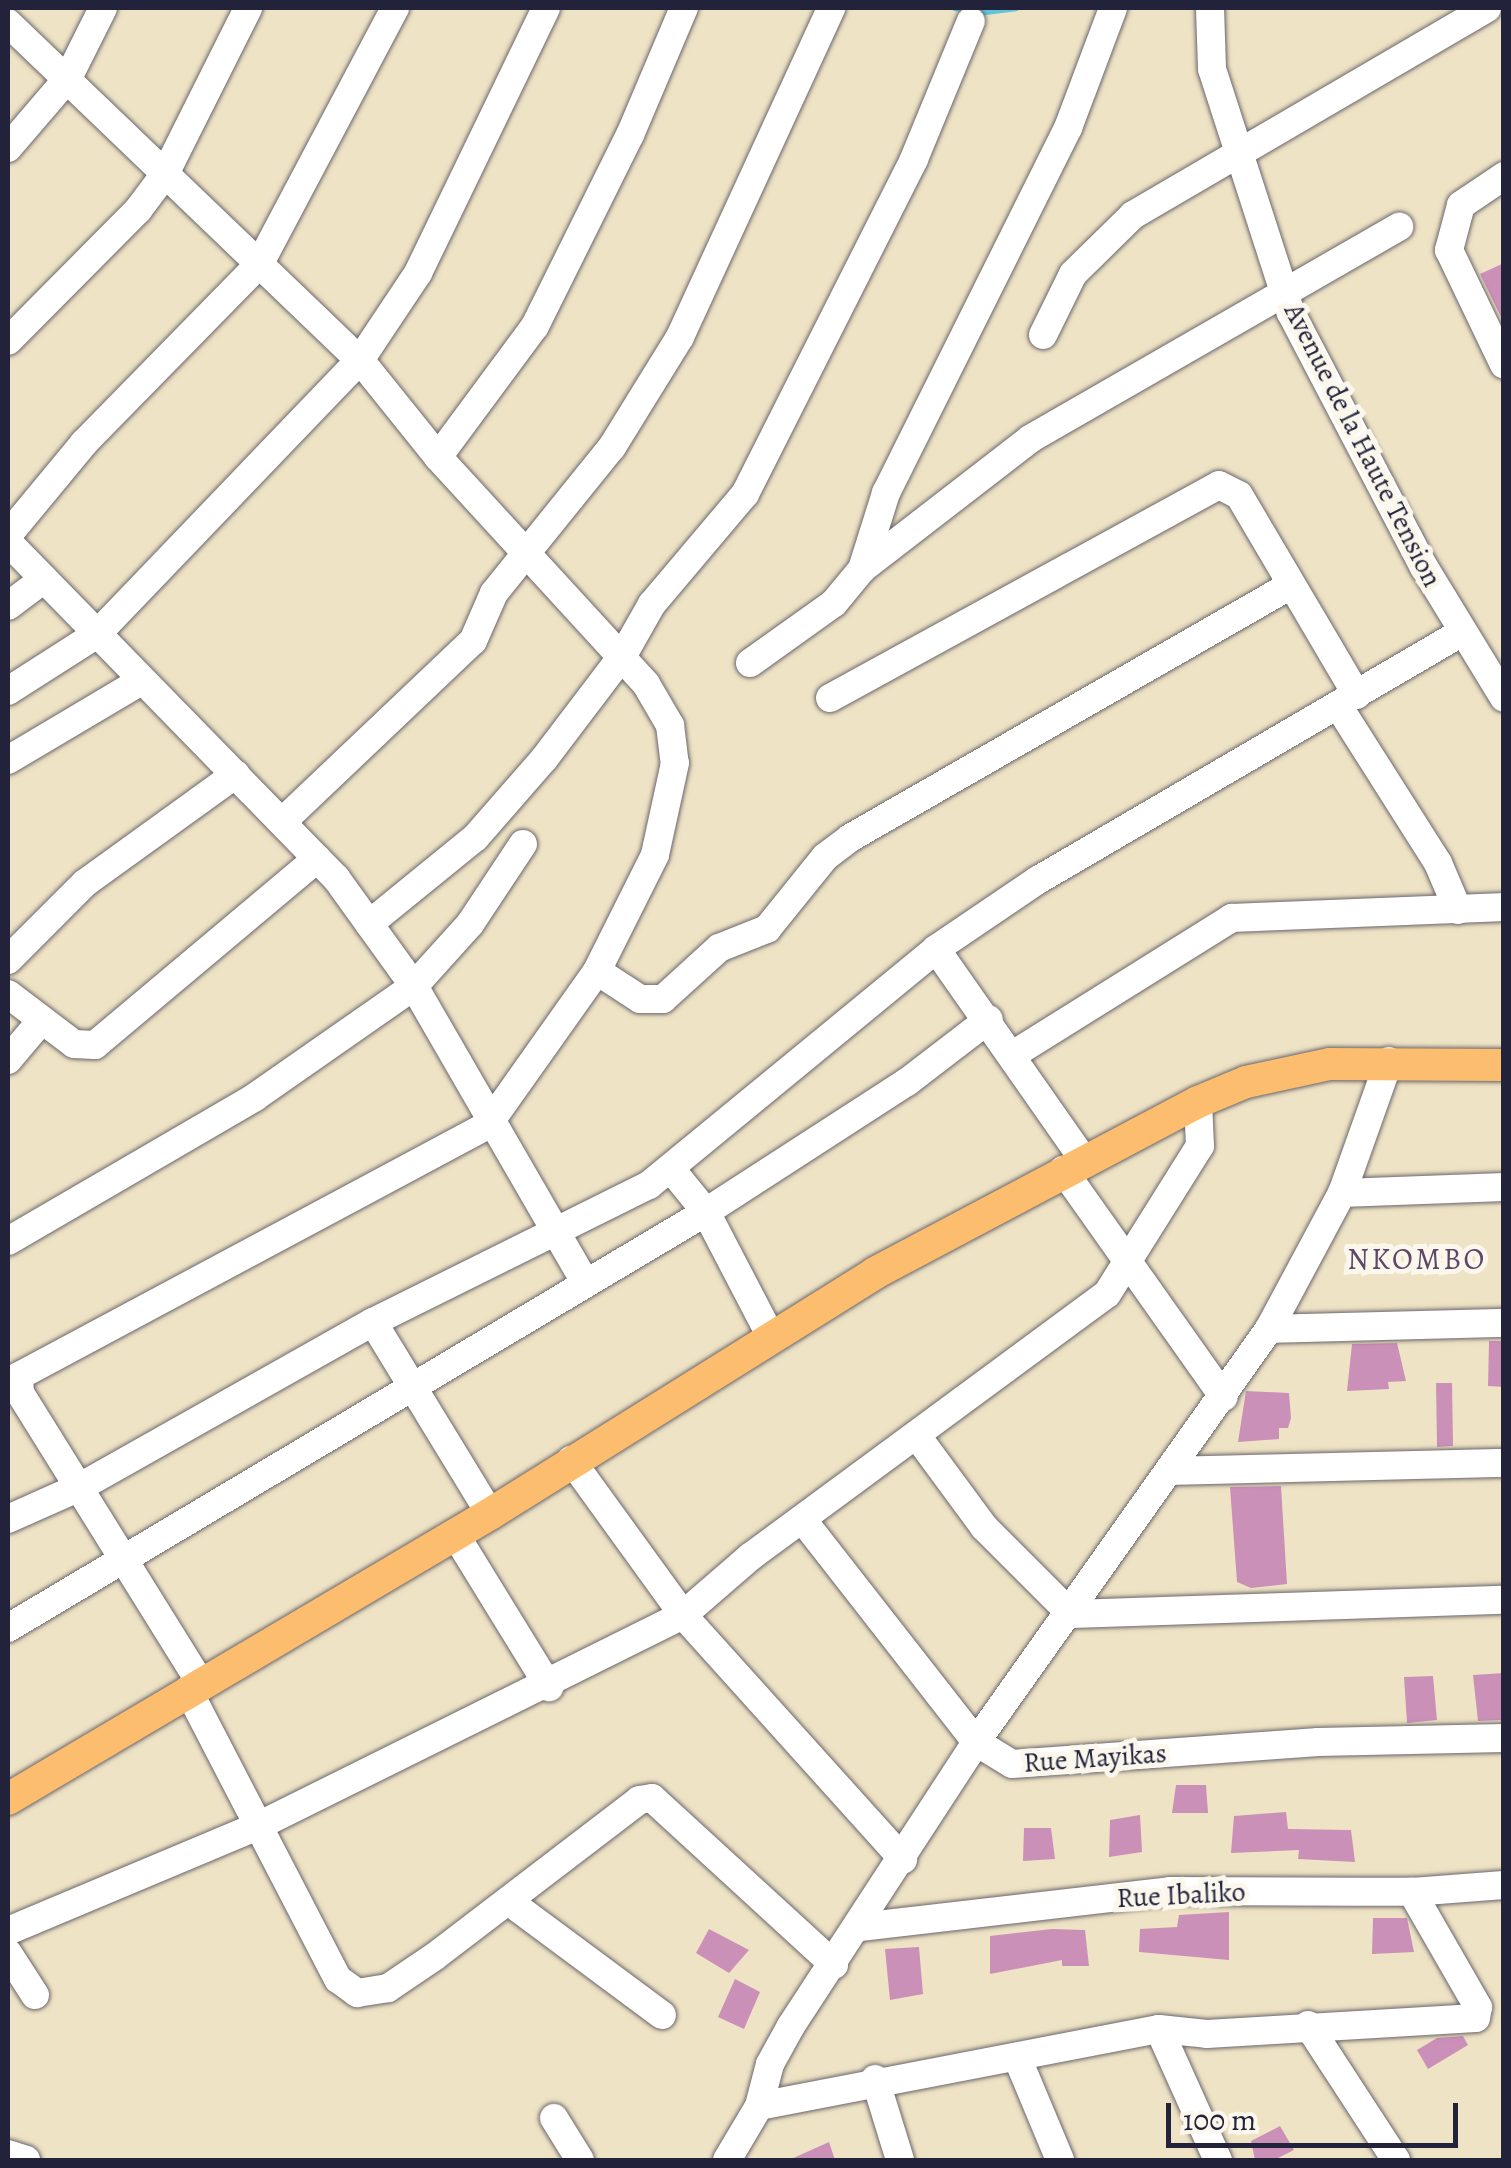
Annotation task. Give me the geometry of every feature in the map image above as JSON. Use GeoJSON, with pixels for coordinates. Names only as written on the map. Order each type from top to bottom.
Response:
{"type":"FeatureCollection","features":[{"type":"Feature","properties":{"kind":"main road"},"geometry":{"type":"LineString","coordinates":[[8,1799],[490,1514],[770,1337],[1073,1164],[1198,1102],[1282,1072],[1389,1061],[1504,1064]]}},
{"type":"Feature","properties":{"kind":"street"},"geometry":{"type":"LineString","coordinates":[[8,148],[68,78],[103,8]]}},
{"type":"Feature","properties":{"kind":"street"},"geometry":{"type":"LineString","coordinates":[[8,340],[138,210],[164,174],[248,8]]}},
{"type":"Feature","properties":{"kind":"street"},"geometry":{"type":"LineString","coordinates":[[395,8],[260,263],[84,444],[8,538],[140,680],[317,858],[369,924],[414,986],[488,1125],[585,1282]]}},
{"type":"Feature","properties":{"kind":"street"},"geometry":{"type":"LineString","coordinates":[[8,691],[98,634],[360,360],[418,272],[546,8]]}},
{"type":"Feature","properties":{"kind":"street"},"geometry":{"type":"LineString","coordinates":[[438,457],[535,326],[630,135],[684,8]]}},
{"type":"Feature","properties":{"kind":"street"},"geometry":{"type":"LineString","coordinates":[[282,822],[473,642],[488,601],[612,447],[680,337],[831,8]]}},
{"type":"Feature","properties":{"kind":"street"},"geometry":{"type":"LineString","coordinates":[[862,569],[886,493],[1068,128],[1112,8]]}},
{"type":"Feature","properties":{"kind":"street","name":"Avenue de la Haute Tension"},"geometry":{"type":"LineString","coordinates":[[1210,8],[1212,69],[1285,296],[1462,632],[1504,698]]}},
{"type":"Feature","properties":{"kind":"street"},"geometry":{"type":"LineString","coordinates":[[1042,335],[1073,274],[1101,240],[1238,153],[1487,8]]}},
{"type":"Feature","properties":{"kind":"street"},"geometry":{"type":"LineString","coordinates":[[369,924],[475,838],[623,655],[652,604],[744,494],[914,159],[971,21]]}},
{"type":"Feature","properties":{"kind":"street"},"geometry":{"type":"LineString","coordinates":[[8,23],[360,360],[438,457],[623,655],[670,726],[673,788],[655,855],[597,972],[488,1125],[30,1365],[19,1376],[14,1395],[80,1487],[122,1558],[194,1686],[258,1826],[338,1978],[358,1993],[388,1988],[511,1903],[639,1800],[652,1798],[834,1965]]}},
{"type":"Feature","properties":{"kind":"street"},"geometry":{"type":"LineString","coordinates":[[1504,176],[1461,206],[1448,250],[1504,365]]}},
{"type":"Feature","properties":{"kind":"street"},"geometry":{"type":"LineString","coordinates":[[750,663],[834,603],[862,569],[1030,439],[1285,296],[1399,227]]}},
{"type":"Feature","properties":{"kind":"street"},"geometry":{"type":"LineString","coordinates":[[830,698],[1209,487],[1234,488],[1291,585],[1348,701],[1438,863],[1458,910]]}},
{"type":"Feature","properties":{"kind":"street"},"geometry":{"type":"LineString","coordinates":[[8,606],[44,579]]}},
{"type":"Feature","properties":{"kind":"street"},"geometry":{"type":"LineString","coordinates":[[597,972],[640,999],[664,1000],[720,948],[767,929],[836,848],[1291,585]]}},
{"type":"Feature","properties":{"kind":"street"},"geometry":{"type":"LineString","coordinates":[[8,1519],[80,1487],[373,1322],[671,1169],[936,949],[1038,880],[1462,632]]}},
{"type":"Feature","properties":{"kind":"street"},"geometry":{"type":"LineString","coordinates":[[8,760],[140,680]]}},
{"type":"Feature","properties":{"kind":"street"},"geometry":{"type":"LineString","coordinates":[[8,960],[85,883],[236,774]]}},
{"type":"Feature","properties":{"kind":"street"},"geometry":{"type":"LineString","coordinates":[[8,1241],[255,1097],[414,986],[470,924],[523,844]]}},
{"type":"Feature","properties":{"kind":"street"},"geometry":{"type":"LineString","coordinates":[[8,994],[81,1047],[95,1045],[317,858]]}},
{"type":"Feature","properties":{"kind":"street"},"geometry":{"type":"LineString","coordinates":[[1014,1054],[1232,918],[1504,907]]}},
{"type":"Feature","properties":{"kind":"street"},"geometry":{"type":"LineString","coordinates":[[936,949],[1014,1054],[1130,1263],[1224,1397]]}},
{"type":"Feature","properties":{"kind":"street"},"geometry":{"type":"LineString","coordinates":[[8,1628],[408,1384],[706,1212],[907,1082],[989,1019]]}},
{"type":"Feature","properties":{"kind":"street"},"geometry":{"type":"LineString","coordinates":[[8,1060],[41,1021]]}},
{"type":"Feature","properties":{"kind":"street"},"geometry":{"type":"LineString","coordinates":[[727,2160],[759,2106],[770,2064],[976,1742],[1172,1471],[1269,1329],[1342,1193],[1389,1061]]}},
{"type":"Feature","properties":{"kind":"street"},"geometry":{"type":"LineString","coordinates":[[8,1932],[258,1826],[549,1687],[682,1615],[802,1519],[1107,1294],[1200,1146],[1198,1102]]}},
{"type":"Feature","properties":{"kind":"street"},"geometry":{"type":"LineString","coordinates":[[671,1169],[706,1212],[770,1337]]}},
{"type":"Feature","properties":{"kind":"street"},"geometry":{"type":"LineString","coordinates":[[1342,1193],[1504,1186]]}},
{"type":"Feature","properties":{"kind":"street"},"geometry":{"type":"LineString","coordinates":[[373,1322],[490,1514]]}},
{"type":"Feature","properties":{"kind":"street"},"geometry":{"type":"LineString","coordinates":[[1269,1329],[1504,1324]]}},
{"type":"Feature","properties":{"kind":"street"},"geometry":{"type":"LineString","coordinates":[[917,1436],[984,1527],[1070,1614],[1504,1600]]}},
{"type":"Feature","properties":{"kind":"street"},"geometry":{"type":"LineString","coordinates":[[571,1460],[682,1615],[903,1858]]}},
{"type":"Feature","properties":{"kind":"street"},"geometry":{"type":"LineString","coordinates":[[1172,1471],[1504,1463]]}},
{"type":"Feature","properties":{"kind":"street","name":"Rue Mayikas"},"geometry":{"type":"LineString","coordinates":[[802,1519],[976,1742],[1012,1764],[1318,1742],[1504,1738]]}},
{"type":"Feature","properties":{"kind":"street"},"geometry":{"type":"LineString","coordinates":[[455,1534],[549,1687]]}},
{"type":"Feature","properties":{"kind":"street","name":"Rue Ibaliko"},"geometry":{"type":"LineString","coordinates":[[860,1927],[1170,1891],[1412,1892],[1504,1885]]}},
{"type":"Feature","properties":{"kind":"street"},"geometry":{"type":"LineString","coordinates":[[759,2106],[875,2079],[1017,2058],[1159,2029],[1206,2034],[1476,2018],[1478,2007],[1412,1892]]}},
{"type":"Feature","properties":{"kind":"street"},"geometry":{"type":"LineString","coordinates":[[511,1903],[662,2015]]}},
{"type":"Feature","properties":{"kind":"street"},"geometry":{"type":"LineString","coordinates":[[8,1953],[34,1995]]}},
{"type":"Feature","properties":{"kind":"street"},"geometry":{"type":"LineString","coordinates":[[1308,2025],[1396,2160]]}},
{"type":"Feature","properties":{"kind":"street"},"geometry":{"type":"LineString","coordinates":[[1159,2029],[1218,2160]]}},
{"type":"Feature","properties":{"kind":"street"},"geometry":{"type":"LineString","coordinates":[[1017,2058],[1060,2160]]}},
{"type":"Feature","properties":{"kind":"street"},"geometry":{"type":"LineString","coordinates":[[875,2079],[900,2160]]}},
{"type":"Feature","properties":{"kind":"street"},"geometry":{"type":"LineString","coordinates":[[554,2118],[580,2160]]}},
{"type":"Feature","properties":{"kind":"street"},"geometry":{"type":"LineString","coordinates":[[8,2154],[26,2160]]}},
{"type":"Feature","properties":{"kind":"building"},"geometry":{"type":"Polygon","coordinates":[[[1504,263],[1504,323],[1480,274],[1504,263]]]}},
{"type":"Feature","properties":{"kind":"building"},"geometry":{"type":"Polygon","coordinates":[[[1489,1341],[1504,1341],[1504,1387],[1488,1386],[1489,1341]]]}},
{"type":"Feature","properties":{"kind":"building"},"geometry":{"type":"Polygon","coordinates":[[[1397,1343],[1406,1381],[1388,1382],[1389,1389],[1347,1391],[1352,1344],[1397,1343]]]}},
{"type":"Feature","properties":{"kind":"building"},"geometry":{"type":"Polygon","coordinates":[[[1436,1383],[1452,1383],[1453,1446],[1437,1447],[1436,1383]]]}},
{"type":"Feature","properties":{"kind":"building"},"geometry":{"type":"Polygon","coordinates":[[[1246,1391],[1289,1393],[1291,1418],[1288,1428],[1279,1428],[1279,1439],[1238,1442],[1246,1391]]]}},
{"type":"Feature","properties":{"kind":"building"},"geometry":{"type":"Polygon","coordinates":[[[1281,1486],[1287,1584],[1251,1588],[1237,1582],[1230,1487],[1281,1486]]]}},
{"type":"Feature","properties":{"kind":"building"},"geometry":{"type":"Polygon","coordinates":[[[1504,1673],[1504,1720],[1478,1721],[1473,1675],[1504,1673]]]}},
{"type":"Feature","properties":{"kind":"building"},"geometry":{"type":"Polygon","coordinates":[[[1433,1676],[1437,1720],[1407,1723],[1404,1677],[1433,1676]]]}},
{"type":"Feature","properties":{"kind":"building"},"geometry":{"type":"Polygon","coordinates":[[[1176,1785],[1206,1785],[1208,1813],[1172,1813],[1176,1785]]]}},
{"type":"Feature","properties":{"kind":"building"},"geometry":{"type":"Polygon","coordinates":[[[1286,1812],[1288,1829],[1351,1830],[1355,1862],[1298,1859],[1299,1850],[1231,1853],[1234,1816],[1286,1812]]]}},
{"type":"Feature","properties":{"kind":"building"},"geometry":{"type":"Polygon","coordinates":[[[1140,1815],[1142,1852],[1109,1857],[1110,1820],[1140,1815]]]}},
{"type":"Feature","properties":{"kind":"building"},"geometry":{"type":"Polygon","coordinates":[[[1024,1828],[1051,1828],[1055,1859],[1023,1861],[1024,1828]]]}},
{"type":"Feature","properties":{"kind":"building"},"geometry":{"type":"Polygon","coordinates":[[[1229,1912],[1229,1960],[1139,1952],[1140,1929],[1177,1927],[1179,1915],[1229,1912]]]}},
{"type":"Feature","properties":{"kind":"building"},"geometry":{"type":"Polygon","coordinates":[[[1373,1918],[1407,1918],[1414,1952],[1372,1954],[1373,1918]]]}},
{"type":"Feature","properties":{"kind":"building"},"geometry":{"type":"Polygon","coordinates":[[[709,1929],[749,1950],[729,1973],[696,1953],[709,1929]]]}},
{"type":"Feature","properties":{"kind":"building"},"geometry":{"type":"Polygon","coordinates":[[[1052,1929],[1085,1930],[1089,1966],[1062,1966],[1062,1960],[990,1974],[990,1936],[1052,1929]]]}},
{"type":"Feature","properties":{"kind":"building"},"geometry":{"type":"Polygon","coordinates":[[[919,1947],[923,1994],[890,2000],[885,1949],[919,1947]]]}},
{"type":"Feature","properties":{"kind":"building"},"geometry":{"type":"Polygon","coordinates":[[[735,1979],[760,1992],[744,2029],[718,2017],[735,1979]]]}},
{"type":"Feature","properties":{"kind":"building"},"geometry":{"type":"Polygon","coordinates":[[[1463,2036],[1468,2045],[1428,2069],[1417,2050],[1437,2038],[1463,2036]]]}},
{"type":"Feature","properties":{"kind":"building"},"geometry":{"type":"Polygon","coordinates":[[[1280,2126],[1294,2150],[1274,2160],[1255,2160],[1251,2141],[1280,2126]]]}},
{"type":"Feature","properties":{"kind":"building"},"geometry":{"type":"Polygon","coordinates":[[[829,2142],[835,2160],[789,2160],[829,2142]]]}},
{"type":"Feature","properties":{"kind":"waterway"},"geometry":{"type":"LineString","coordinates":[[955,8],[978,13],[1016,8]]}},
{"type":"Feature","properties":{"kind":"district","name":"NKOMBO"},"geometry":{"type":"Point","coordinates":[1417,1259]}}]}
